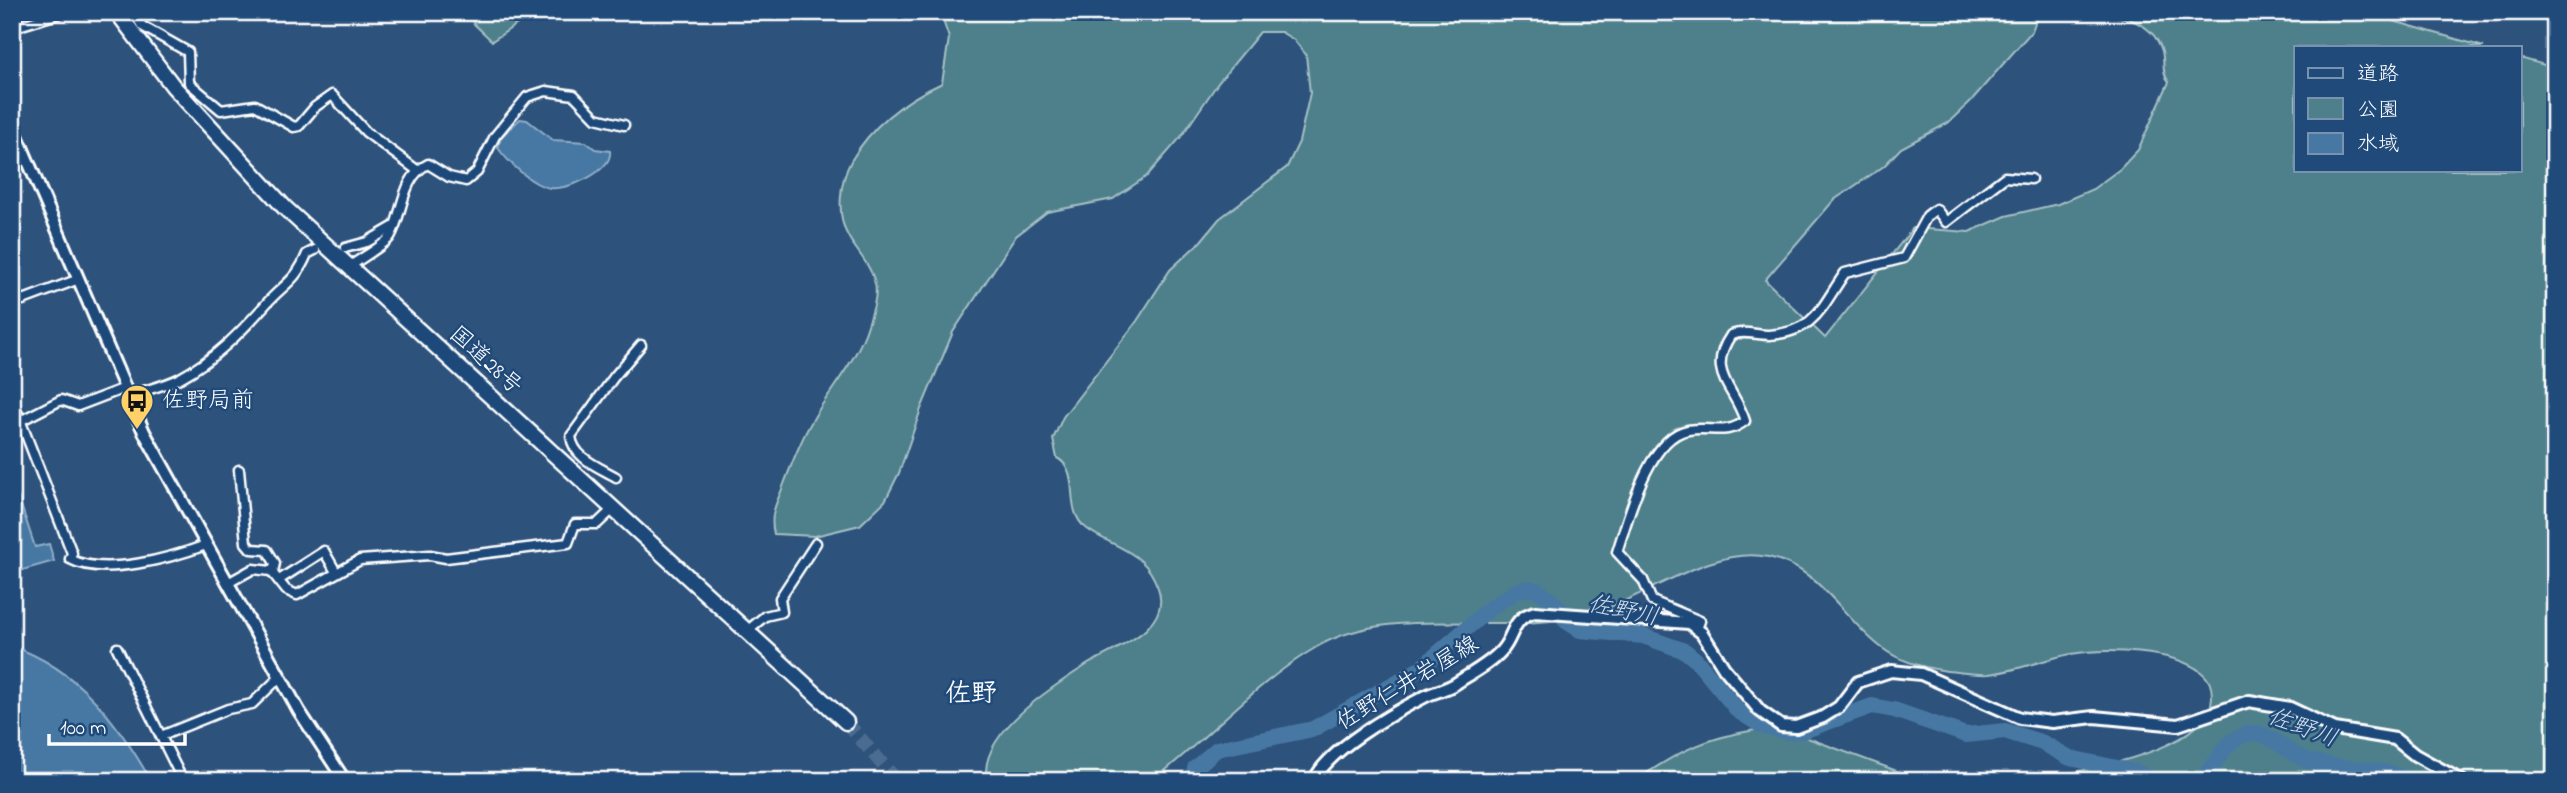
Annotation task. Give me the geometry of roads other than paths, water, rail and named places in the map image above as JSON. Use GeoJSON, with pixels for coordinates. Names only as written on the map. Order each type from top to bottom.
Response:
{"type":"FeatureCollection","features":[{"type":"Feature","properties":{"kind":"highway","name":"国道28号"},"geometry":{"type":"LineString","coordinates":[[117,12],[206,125],[285,208],[443,355],[748,629],[846,722]]}},
{"type":"Feature","properties":{"kind":"main road"},"geometry":{"type":"LineString","coordinates":[[12,124],[144,432],[280,677],[345,781]]}},
{"type":"Feature","properties":{"kind":"main road","name":"佐野仁井岩屋線"},"geometry":{"type":"LineString","coordinates":[[1314,781],[1326,761],[1376,725],[1424,697],[1449,688],[1501,651],[1511,628],[1521,617],[1535,612],[1679,620],[1697,629]]}},
{"type":"Feature","properties":{"kind":"main road"},"geometry":{"type":"LineString","coordinates":[[1697,629],[1724,668],[1760,710],[1781,726],[1796,727],[1824,718],[1839,707],[1858,682],[1891,670],[1921,674],[2020,718],[2052,722],[2095,717],[2178,725],[2249,701],[2290,708],[2335,729],[2395,739],[2410,752],[2462,781]]}},
{"type":"Feature","properties":{"kind":"street"},"geometry":{"type":"LineString","coordinates":[[12,28],[64,12]]}},
{"type":"Feature","properties":{"kind":"street"},"geometry":{"type":"LineString","coordinates":[[134,12],[142,26],[162,34],[188,52],[189,83],[221,110],[254,105],[299,126],[315,107],[332,95],[366,132],[418,171]]}},
{"type":"Feature","properties":{"kind":"street"},"geometry":{"type":"LineString","coordinates":[[349,267],[389,238],[418,171],[428,164],[449,177],[466,181],[477,172],[495,136],[527,97],[546,91],[579,97],[596,118],[624,125]]}},
{"type":"Feature","properties":{"kind":"street"},"geometry":{"type":"LineString","coordinates":[[1697,629],[1700,621],[1652,601],[1643,580],[1617,552],[1647,469],[1659,450],[1684,431],[1734,430],[1745,421],[1719,367],[1731,335],[1740,332],[1777,334],[1807,325],[1818,315],[1845,273],[1904,258],[1927,216],[1936,209],[1947,222],[2005,177],[2031,179]]}},
{"type":"Feature","properties":{"kind":"street"},"geometry":{"type":"LineString","coordinates":[[345,248],[367,242],[393,227]]}},
{"type":"Feature","properties":{"kind":"street"},"geometry":{"type":"LineString","coordinates":[[22,420],[61,400],[78,406],[178,379],[220,352],[266,304],[290,284],[299,274],[307,254],[315,250]]}},
{"type":"Feature","properties":{"kind":"street"},"geometry":{"type":"LineString","coordinates":[[12,304],[79,279]]}},
{"type":"Feature","properties":{"kind":"street"},"geometry":{"type":"LineString","coordinates":[[616,477],[579,455],[572,444],[571,436],[641,345]]}},
{"type":"Feature","properties":{"kind":"street"},"geometry":{"type":"LineString","coordinates":[[12,398],[72,553],[70,559],[92,568],[147,562],[206,545]]}},
{"type":"Feature","properties":{"kind":"street"},"geometry":{"type":"LineString","coordinates":[[239,470],[246,542],[251,549],[267,550],[275,563],[276,576],[289,593],[297,595],[360,560],[430,555],[446,558],[568,543],[576,524],[597,524],[614,508]]}},
{"type":"Feature","properties":{"kind":"street"},"geometry":{"type":"LineString","coordinates":[[748,629],[765,616],[782,612],[780,598],[816,544]]}},
{"type":"Feature","properties":{"kind":"street"},"geometry":{"type":"LineString","coordinates":[[228,583],[253,569],[276,576],[324,551],[336,572]]}},
{"type":"Feature","properties":{"kind":"street"},"geometry":{"type":"LineString","coordinates":[[117,648],[183,781]]}},
{"type":"Feature","properties":{"kind":"street"},"geometry":{"type":"LineString","coordinates":[[161,736],[228,709],[252,704],[280,677]]}},
{"type":"Feature","properties":{"kind":"water"},"geometry":{"type":"Polygon","coordinates":[[[520,119],[527,120],[553,140],[586,142],[595,149],[610,151],[609,158],[597,172],[577,183],[550,188],[536,183],[498,148],[501,137],[520,119]]]}},
{"type":"Feature","properties":{"kind":"water"},"geometry":{"type":"Polygon","coordinates":[[[12,478],[35,547],[49,544],[54,561],[12,573],[12,478]]]}},
{"type":"Feature","properties":{"kind":"water"},"geometry":{"type":"Polygon","coordinates":[[[12,646],[57,668],[94,700],[125,738],[151,781],[12,781],[12,646]]]}},
{"type":"Feature","properties":{"kind":"waterway","name":"佐野川"},"geometry":{"type":"LineString","coordinates":[[1193,781],[1195,768],[1217,749],[1313,729],[1420,669],[1490,608],[1518,590],[1530,588],[1539,591],[1558,606],[1566,621],[1580,630],[1643,636],[1685,651],[1696,660],[1738,711],[1762,726],[1786,732],[1803,731],[1872,706],[1894,710],[1966,735],[2005,731],[2043,743],[2070,758],[2136,772],[2156,781]]}},
{"type":"Feature","properties":{"kind":"waterway","name":"佐野川"},"geometry":{"type":"LineString","coordinates":[[2197,781],[2210,771],[2230,743],[2254,733],[2269,738],[2304,759],[2330,766],[2384,772],[2410,781]]}},
{"type":"Feature","properties":{"kind":"tunnel"},"geometry":{"type":"LineString","coordinates":[[846,722],[897,781]]}},
{"type":"Feature","properties":{"kind":"place","name":"佐野局前"},"geometry":{"type":"Point","coordinates":[137,431]}},
{"type":"Feature","properties":{"kind":"district","name":"佐野"},"geometry":{"type":"Point","coordinates":[971,695]}}]}
